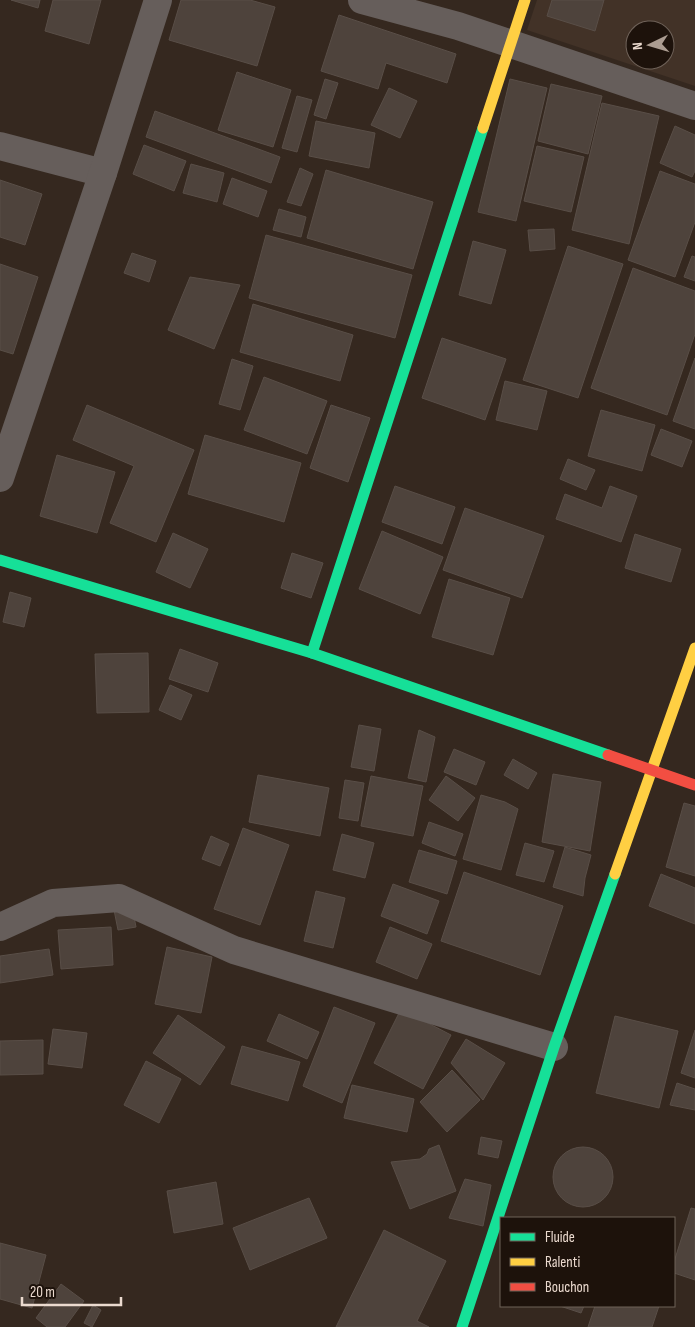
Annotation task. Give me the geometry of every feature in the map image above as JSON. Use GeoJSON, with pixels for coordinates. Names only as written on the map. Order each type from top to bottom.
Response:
{"type":"FeatureCollection","features":[{"type":"Feature","properties":{"kind":"street"},"geometry":{"type":"LineString","coordinates":[[0,478],[103,173],[158,0]]}},
{"type":"Feature","properties":{"kind":"street"},"geometry":{"type":"LineString","coordinates":[[362,0],[458,26],[695,106]]}},
{"type":"Feature","properties":{"kind":"street"},"geometry":{"type":"LineString","coordinates":[[312,653],[525,0]]}},
{"type":"Feature","properties":{"kind":"street"},"geometry":{"type":"LineString","coordinates":[[0,146],[103,173]]}},
{"type":"Feature","properties":{"kind":"street"},"geometry":{"type":"LineString","coordinates":[[0,560],[312,653],[695,785]]}},
{"type":"Feature","properties":{"kind":"street"},"geometry":{"type":"LineString","coordinates":[[462,1327],[554,1047],[695,648]]}},
{"type":"Feature","properties":{"kind":"street"},"geometry":{"type":"LineString","coordinates":[[0,928],[53,903],[119,898],[234,950],[554,1047]]}},
{"type":"Feature","properties":{"kind":"shaded area"},"geometry":{"type":"Polygon","coordinates":[[[537,0],[695,0],[695,86],[647,70],[675,70],[675,20],[625,20],[625,63],[527,30],[537,0]]]}},
{"type":"Feature","properties":{"kind":"building"},"geometry":{"type":"Polygon","coordinates":[[[11,0],[40,0],[38,8],[11,0]]]}},
{"type":"Feature","properties":{"kind":"building"},"geometry":{"type":"Polygon","coordinates":[[[53,0],[101,0],[89,44],[45,31],[53,0]]]}},
{"type":"Feature","properties":{"kind":"building"},"geometry":{"type":"Polygon","coordinates":[[[181,0],[250,0],[275,7],[257,66],[169,40],[181,0]]]}},
{"type":"Feature","properties":{"kind":"building"},"geometry":{"type":"Polygon","coordinates":[[[552,0],[604,0],[595,31],[547,16],[552,0]]]}},
{"type":"Feature","properties":{"kind":"building"},"geometry":{"type":"Polygon","coordinates":[[[339,15],[456,54],[447,83],[386,63],[378,89],[321,71],[339,15]]]}},
{"type":"Feature","properties":{"kind":"building"},"geometry":{"type":"Polygon","coordinates":[[[237,72],[291,90],[273,147],[218,130],[237,72]]]}},
{"type":"Feature","properties":{"kind":"building"},"geometry":{"type":"Polygon","coordinates":[[[325,79],[338,83],[326,119],[314,115],[325,79]]]}},
{"type":"Feature","properties":{"kind":"building"},"geometry":{"type":"Polygon","coordinates":[[[510,79],[547,88],[516,221],[478,212],[510,79]]]}},
{"type":"Feature","properties":{"kind":"building"},"geometry":{"type":"Polygon","coordinates":[[[551,84],[602,96],[588,154],[538,141],[551,84]]]}},
{"type":"Feature","properties":{"kind":"building"},"geometry":{"type":"Polygon","coordinates":[[[389,88],[417,101],[400,138],[371,125],[389,88]]]}},
{"type":"Feature","properties":{"kind":"building"},"geometry":{"type":"Polygon","coordinates":[[[297,96],[312,100],[297,152],[282,148],[297,96]]]}},
{"type":"Feature","properties":{"kind":"building"},"geometry":{"type":"Polygon","coordinates":[[[602,103],[659,116],[629,244],[572,230],[602,103]]]}},
{"type":"Feature","properties":{"kind":"building"},"geometry":{"type":"Polygon","coordinates":[[[155,111],[280,157],[271,183],[146,137],[155,111]]]}},
{"type":"Feature","properties":{"kind":"building"},"geometry":{"type":"Polygon","coordinates":[[[316,121],[375,133],[369,168],[309,156],[316,121]]]}},
{"type":"Feature","properties":{"kind":"building"},"geometry":{"type":"Polygon","coordinates":[[[675,126],[695,135],[695,171],[692,177],[660,163],[675,126]]]}},
{"type":"Feature","properties":{"kind":"building"},"geometry":{"type":"Polygon","coordinates":[[[144,145],[186,161],[174,191],[133,174],[144,145]]]}},
{"type":"Feature","properties":{"kind":"building"},"geometry":{"type":"Polygon","coordinates":[[[537,146],[584,157],[571,212],[524,201],[537,146]]]}},
{"type":"Feature","properties":{"kind":"building"},"geometry":{"type":"Polygon","coordinates":[[[191,164],[224,173],[217,202],[183,193],[191,164]]]}},
{"type":"Feature","properties":{"kind":"building"},"geometry":{"type":"Polygon","coordinates":[[[300,168],[313,174],[301,206],[287,202],[300,168]]]}},
{"type":"Feature","properties":{"kind":"building"},"geometry":{"type":"Polygon","coordinates":[[[326,170],[433,202],[413,269],[307,238],[326,170]]]}},
{"type":"Feature","properties":{"kind":"building"},"geometry":{"type":"Polygon","coordinates":[[[660,171],[695,184],[695,222],[675,277],[628,260],[660,171]]]}},
{"type":"Feature","properties":{"kind":"building"},"geometry":{"type":"Polygon","coordinates":[[[232,178],[267,191],[258,217],[223,204],[232,178]]]}},
{"type":"Feature","properties":{"kind":"building"},"geometry":{"type":"Polygon","coordinates":[[[0,180],[42,194],[25,245],[0,237],[0,180]]]}},
{"type":"Feature","properties":{"kind":"building"},"geometry":{"type":"Polygon","coordinates":[[[279,209],[306,217],[301,237],[273,230],[279,209]]]}},
{"type":"Feature","properties":{"kind":"building"},"geometry":{"type":"Polygon","coordinates":[[[554,229],[555,249],[530,251],[528,230],[554,229]]]}},
{"type":"Feature","properties":{"kind":"building"},"geometry":{"type":"Polygon","coordinates":[[[266,235],[412,275],[395,338],[249,298],[266,235]]]}},
{"type":"Feature","properties":{"kind":"building"},"geometry":{"type":"Polygon","coordinates":[[[473,241],[506,250],[491,304],[459,295],[473,241]]]}},
{"type":"Feature","properties":{"kind":"building"},"geometry":{"type":"Polygon","coordinates":[[[568,246],[623,264],[578,398],[523,380],[568,246]]]}},
{"type":"Feature","properties":{"kind":"building"},"geometry":{"type":"Polygon","coordinates":[[[132,253],[156,261],[149,282],[124,273],[132,253]]]}},
{"type":"Feature","properties":{"kind":"building"},"geometry":{"type":"Polygon","coordinates":[[[692,256],[695,257],[695,281],[684,277],[692,256]]]}},
{"type":"Feature","properties":{"kind":"building"},"geometry":{"type":"Polygon","coordinates":[[[0,264],[38,277],[13,354],[0,350],[0,264]]]}},
{"type":"Feature","properties":{"kind":"building"},"geometry":{"type":"Polygon","coordinates":[[[633,268],[695,291],[695,334],[667,415],[591,388],[633,268]]]}},
{"type":"Feature","properties":{"kind":"building"},"geometry":{"type":"Polygon","coordinates":[[[190,277],[240,285],[214,349],[168,330],[190,277]]]}},
{"type":"Feature","properties":{"kind":"building"},"geometry":{"type":"Polygon","coordinates":[[[253,304],[353,335],[340,381],[240,352],[253,304]]]}},
{"type":"Feature","properties":{"kind":"building"},"geometry":{"type":"Polygon","coordinates":[[[442,338],[506,359],[485,420],[422,398],[442,338]]]}},
{"type":"Feature","properties":{"kind":"building"},"geometry":{"type":"Polygon","coordinates":[[[695,358],[695,429],[673,421],[695,358]]]}},
{"type":"Feature","properties":{"kind":"building"},"geometry":{"type":"Polygon","coordinates":[[[232,359],[253,366],[240,410],[219,404],[232,359]]]}},
{"type":"Feature","properties":{"kind":"building"},"geometry":{"type":"Polygon","coordinates":[[[264,377],[327,401],[307,454],[244,430],[264,377]]]}},
{"type":"Feature","properties":{"kind":"building"},"geometry":{"type":"Polygon","coordinates":[[[505,381],[547,391],[537,430],[496,420],[505,381]]]}},
{"type":"Feature","properties":{"kind":"building"},"geometry":{"type":"Polygon","coordinates":[[[87,405],[194,450],[156,542],[110,523],[134,466],[73,440],[87,405]]]}},
{"type":"Feature","properties":{"kind":"building"},"geometry":{"type":"Polygon","coordinates":[[[331,405],[370,418],[348,482],[310,468],[331,405]]]}},
{"type":"Feature","properties":{"kind":"building"},"geometry":{"type":"Polygon","coordinates":[[[601,410],[655,425],[642,471],[588,456],[601,410]]]}},
{"type":"Feature","properties":{"kind":"building"},"geometry":{"type":"Polygon","coordinates":[[[661,429],[692,441],[682,467],[651,455],[661,429]]]}},
{"type":"Feature","properties":{"kind":"building"},"geometry":{"type":"Polygon","coordinates":[[[205,435],[301,463],[284,522],[188,494],[205,435]]]}},
{"type":"Feature","properties":{"kind":"building"},"geometry":{"type":"Polygon","coordinates":[[[57,455],[115,472],[97,533],[40,516],[57,455]]]}},
{"type":"Feature","properties":{"kind":"building"},"geometry":{"type":"Polygon","coordinates":[[[568,459],[595,470],[586,490],[560,479],[568,459]]]}},
{"type":"Feature","properties":{"kind":"building"},"geometry":{"type":"Polygon","coordinates":[[[395,486],[455,507],[442,544],[382,522],[395,486]]]}},
{"type":"Feature","properties":{"kind":"building"},"geometry":{"type":"Polygon","coordinates":[[[610,486],[637,496],[621,542],[556,519],[565,494],[602,508],[610,486]]]}},
{"type":"Feature","properties":{"kind":"building"},"geometry":{"type":"Polygon","coordinates":[[[465,508],[544,536],[522,598],[443,570],[465,508]]]}},
{"type":"Feature","properties":{"kind":"building"},"geometry":{"type":"Polygon","coordinates":[[[382,531],[443,557],[420,614],[359,589],[382,531]]]}},
{"type":"Feature","properties":{"kind":"building"},"geometry":{"type":"Polygon","coordinates":[[[173,533],[208,549],[190,588],[156,572],[173,533]]]}},
{"type":"Feature","properties":{"kind":"building"},"geometry":{"type":"Polygon","coordinates":[[[635,534],[681,549],[671,582],[625,568],[635,534]]]}},
{"type":"Feature","properties":{"kind":"building"},"geometry":{"type":"Polygon","coordinates":[[[292,553],[323,563],[311,598],[281,588],[292,553]]]}},
{"type":"Feature","properties":{"kind":"building"},"geometry":{"type":"Polygon","coordinates":[[[449,579],[510,598],[493,655],[432,637],[449,579]]]}},
{"type":"Feature","properties":{"kind":"building"},"geometry":{"type":"Polygon","coordinates":[[[10,592],[31,598],[24,627],[3,622],[10,592]]]}},
{"type":"Feature","properties":{"kind":"building"},"geometry":{"type":"Polygon","coordinates":[[[180,649],[218,663],[208,692],[169,679],[180,649]]]}},
{"type":"Feature","properties":{"kind":"building"},"geometry":{"type":"Polygon","coordinates":[[[148,653],[149,712],[97,713],[95,654],[148,653]]]}},
{"type":"Feature","properties":{"kind":"building"},"geometry":{"type":"Polygon","coordinates":[[[170,685],[192,695],[181,720],[159,710],[170,685]]]}},
{"type":"Feature","properties":{"kind":"building"},"geometry":{"type":"Polygon","coordinates":[[[359,725],[381,729],[374,771],[351,767],[359,725]]]}},
{"type":"Feature","properties":{"kind":"building"},"geometry":{"type":"Polygon","coordinates":[[[419,730],[435,737],[426,782],[408,778],[419,730]]]}},
{"type":"Feature","properties":{"kind":"building"},"geometry":{"type":"Polygon","coordinates":[[[454,749],[485,762],[476,785],[444,772],[454,749]]]}},
{"type":"Feature","properties":{"kind":"building"},"geometry":{"type":"Polygon","coordinates":[[[513,759],[537,773],[528,789],[504,775],[513,759]]]}},
{"type":"Feature","properties":{"kind":"building"},"geometry":{"type":"Polygon","coordinates":[[[553,774],[601,782],[590,851],[542,842],[553,774]]]}},
{"type":"Feature","properties":{"kind":"building"},"geometry":{"type":"Polygon","coordinates":[[[258,775],[329,788],[320,836],[249,822],[258,775]]]}},
{"type":"Feature","properties":{"kind":"building"},"geometry":{"type":"Polygon","coordinates":[[[371,776],[423,786],[413,836],[361,826],[371,776]]]}},
{"type":"Feature","properties":{"kind":"building"},"geometry":{"type":"Polygon","coordinates":[[[446,776],[475,798],[458,821],[429,800],[446,776]]]}},
{"type":"Feature","properties":{"kind":"building"},"geometry":{"type":"Polygon","coordinates":[[[345,780],[364,783],[358,821],[339,818],[345,780]]]}},
{"type":"Feature","properties":{"kind":"building"},"geometry":{"type":"Polygon","coordinates":[[[481,795],[505,802],[518,809],[501,870],[463,859],[481,795]]]}},
{"type":"Feature","properties":{"kind":"building"},"geometry":{"type":"Polygon","coordinates":[[[684,803],[695,806],[695,876],[666,867],[684,803]]]}},
{"type":"Feature","properties":{"kind":"building"},"geometry":{"type":"Polygon","coordinates":[[[429,822],[463,834],[455,856],[422,843],[429,822]]]}},
{"type":"Feature","properties":{"kind":"building"},"geometry":{"type":"Polygon","coordinates":[[[243,828],[289,845],[260,925],[214,909],[243,828]]]}},
{"type":"Feature","properties":{"kind":"building"},"geometry":{"type":"Polygon","coordinates":[[[342,834],[374,843],[365,878],[333,870],[342,834]]]}},
{"type":"Feature","properties":{"kind":"building"},"geometry":{"type":"Polygon","coordinates":[[[211,836],[229,844],[220,866],[202,859],[211,836]]]}},
{"type":"Feature","properties":{"kind":"building"},"geometry":{"type":"Polygon","coordinates":[[[525,843],[554,851],[544,882],[516,875],[525,843]]]}},
{"type":"Feature","properties":{"kind":"building"},"geometry":{"type":"Polygon","coordinates":[[[565,847],[591,855],[583,896],[553,887],[565,847]]]}},
{"type":"Feature","properties":{"kind":"building"},"geometry":{"type":"Polygon","coordinates":[[[419,850],[457,861],[447,894],[409,882],[419,850]]]}},
{"type":"Feature","properties":{"kind":"building"},"geometry":{"type":"Polygon","coordinates":[[[464,872],[563,906],[540,975],[441,941],[464,872]]]}},
{"type":"Feature","properties":{"kind":"building"},"geometry":{"type":"Polygon","coordinates":[[[661,874],[695,888],[695,924],[649,906],[661,874]]]}},
{"type":"Feature","properties":{"kind":"building"},"geometry":{"type":"Polygon","coordinates":[[[393,884],[439,901],[427,934],[381,916],[393,884]]]}},
{"type":"Feature","properties":{"kind":"building"},"geometry":{"type":"Polygon","coordinates":[[[316,891],[345,898],[333,948],[304,941],[316,891]]]}},
{"type":"Feature","properties":{"kind":"building"},"geometry":{"type":"Polygon","coordinates":[[[132,906],[136,927],[118,930],[114,910],[132,906]]]}},
{"type":"Feature","properties":{"kind":"building"},"geometry":{"type":"Polygon","coordinates":[[[111,927],[113,965],[61,969],[58,930],[111,927]]]}},
{"type":"Feature","properties":{"kind":"building"},"geometry":{"type":"Polygon","coordinates":[[[390,927],[432,944],[417,979],[376,962],[390,927]]]}},
{"type":"Feature","properties":{"kind":"building"},"geometry":{"type":"Polygon","coordinates":[[[167,947],[212,957],[201,1013],[155,1004],[167,947]]]}},
{"type":"Feature","properties":{"kind":"building"},"geometry":{"type":"Polygon","coordinates":[[[49,949],[53,975],[0,983],[0,956],[49,949]]]}},
{"type":"Feature","properties":{"kind":"building"},"geometry":{"type":"Polygon","coordinates":[[[334,1007],[375,1023],[342,1103],[303,1086],[334,1007]]]}},
{"type":"Feature","properties":{"kind":"building"},"geometry":{"type":"Polygon","coordinates":[[[401,1009],[451,1035],[423,1089],[374,1063],[401,1009]]]}},
{"type":"Feature","properties":{"kind":"building"},"geometry":{"type":"Polygon","coordinates":[[[279,1014],[319,1032],[307,1059],[267,1041],[279,1014]]]}},
{"type":"Feature","properties":{"kind":"building"},"geometry":{"type":"Polygon","coordinates":[[[178,1015],[225,1047],[200,1085],[153,1053],[178,1015]]]}},
{"type":"Feature","properties":{"kind":"building"},"geometry":{"type":"Polygon","coordinates":[[[615,1016],[678,1031],[659,1108],[596,1093],[615,1016]]]}},
{"type":"Feature","properties":{"kind":"building"},"geometry":{"type":"Polygon","coordinates":[[[53,1029],[87,1033],[82,1068],[48,1064],[53,1029]]]}},
{"type":"Feature","properties":{"kind":"building"},"geometry":{"type":"Polygon","coordinates":[[[695,1030],[695,1078],[681,1073],[695,1030]]]}},
{"type":"Feature","properties":{"kind":"building"},"geometry":{"type":"Polygon","coordinates":[[[466,1039],[505,1063],[483,1100],[451,1063],[466,1039]]]}},
{"type":"Feature","properties":{"kind":"building"},"geometry":{"type":"Polygon","coordinates":[[[43,1040],[43,1074],[0,1075],[0,1041],[43,1040]]]}},
{"type":"Feature","properties":{"kind":"building"},"geometry":{"type":"Polygon","coordinates":[[[242,1046],[300,1062],[288,1101],[231,1084],[242,1046]]]}},
{"type":"Feature","properties":{"kind":"building"},"geometry":{"type":"Polygon","coordinates":[[[146,1061],[181,1079],[159,1123],[124,1105],[146,1061]]]}},
{"type":"Feature","properties":{"kind":"building"},"geometry":{"type":"Polygon","coordinates":[[[452,1070],[480,1100],[447,1132],[420,1102],[452,1070]]]}},
{"type":"Feature","properties":{"kind":"building"},"geometry":{"type":"Polygon","coordinates":[[[677,1083],[695,1089],[695,1110],[670,1105],[677,1083]]]}},
{"type":"Feature","properties":{"kind":"building"},"geometry":{"type":"Polygon","coordinates":[[[352,1085],[414,1099],[407,1132],[344,1118],[352,1085]]]}},
{"type":"Feature","properties":{"kind":"building"},"geometry":{"type":"Polygon","coordinates":[[[481,1137],[502,1141],[498,1158],[478,1154],[481,1137]]]}},
{"type":"Feature","properties":{"kind":"building"},"geometry":{"type":"Polygon","coordinates":[[[439,1145],[456,1191],[410,1209],[391,1162],[420,1159],[427,1154],[429,1149],[439,1145]]]}},
{"type":"Feature","properties":{"kind":"building"},"geometry":{"type":"Polygon","coordinates":[[[577,1147],[589,1147],[600,1152],[608,1160],[613,1171],[611,1189],[600,1202],[589,1207],[577,1207],[566,1202],[558,1194],[553,1183],[553,1171],[558,1160],[566,1152],[577,1147]]]}},
{"type":"Feature","properties":{"kind":"building"},"geometry":{"type":"Polygon","coordinates":[[[465,1179],[491,1185],[483,1226],[449,1218],[465,1179]]]}},
{"type":"Feature","properties":{"kind":"building"},"geometry":{"type":"Polygon","coordinates":[[[216,1182],[223,1224],[174,1233],[167,1191],[216,1182]]]}},
{"type":"Feature","properties":{"kind":"building"},"geometry":{"type":"Polygon","coordinates":[[[309,1198],[327,1238],[250,1270],[233,1228],[309,1198]]]}},
{"type":"Feature","properties":{"kind":"building"},"geometry":{"type":"Polygon","coordinates":[[[691,1208],[695,1209],[695,1280],[675,1273],[675,1259],[691,1208]]]}},
{"type":"Feature","properties":{"kind":"building"},"geometry":{"type":"Polygon","coordinates":[[[384,1230],[446,1261],[417,1321],[429,1327],[336,1327],[384,1230]]]}},
{"type":"Feature","properties":{"kind":"building"},"geometry":{"type":"Polygon","coordinates":[[[0,1243],[46,1255],[32,1308],[0,1299],[0,1243]]]}},
{"type":"Feature","properties":{"kind":"building"},"geometry":{"type":"Polygon","coordinates":[[[61,1284],[84,1301],[65,1327],[47,1327],[36,1318],[61,1284]]]}},
{"type":"Feature","properties":{"kind":"building"},"geometry":{"type":"Polygon","coordinates":[[[93,1305],[101,1310],[92,1327],[84,1323],[93,1305]]]}},
{"type":"Feature","properties":{"kind":"building"},"geometry":{"type":"Polygon","coordinates":[[[563,1307],[584,1307],[581,1313],[563,1307]]]}},
{"type":"Feature","properties":{"kind":"building"},"geometry":{"type":"Polygon","coordinates":[[[595,1307],[659,1307],[652,1327],[588,1327],[595,1307]]]}},
{"type":"Feature","properties":{"kind":"traffic: fast"},"geometry":{"type":"LineString","coordinates":[[312,653],[483,128]]}},
{"type":"Feature","properties":{"kind":"traffic: fast"},"geometry":{"type":"LineString","coordinates":[[0,560],[312,653],[608,755]]}},
{"type":"Feature","properties":{"kind":"traffic: fast"},"geometry":{"type":"LineString","coordinates":[[462,1327],[554,1047],[615,874]]}},
{"type":"Feature","properties":{"kind":"traffic: slow"},"geometry":{"type":"LineString","coordinates":[[483,128],[525,0]]}},
{"type":"Feature","properties":{"kind":"traffic: slow"},"geometry":{"type":"LineString","coordinates":[[615,874],[695,648]]}},
{"type":"Feature","properties":{"kind":"traffic: jam"},"geometry":{"type":"LineString","coordinates":[[608,755],[695,785]]}}]}
